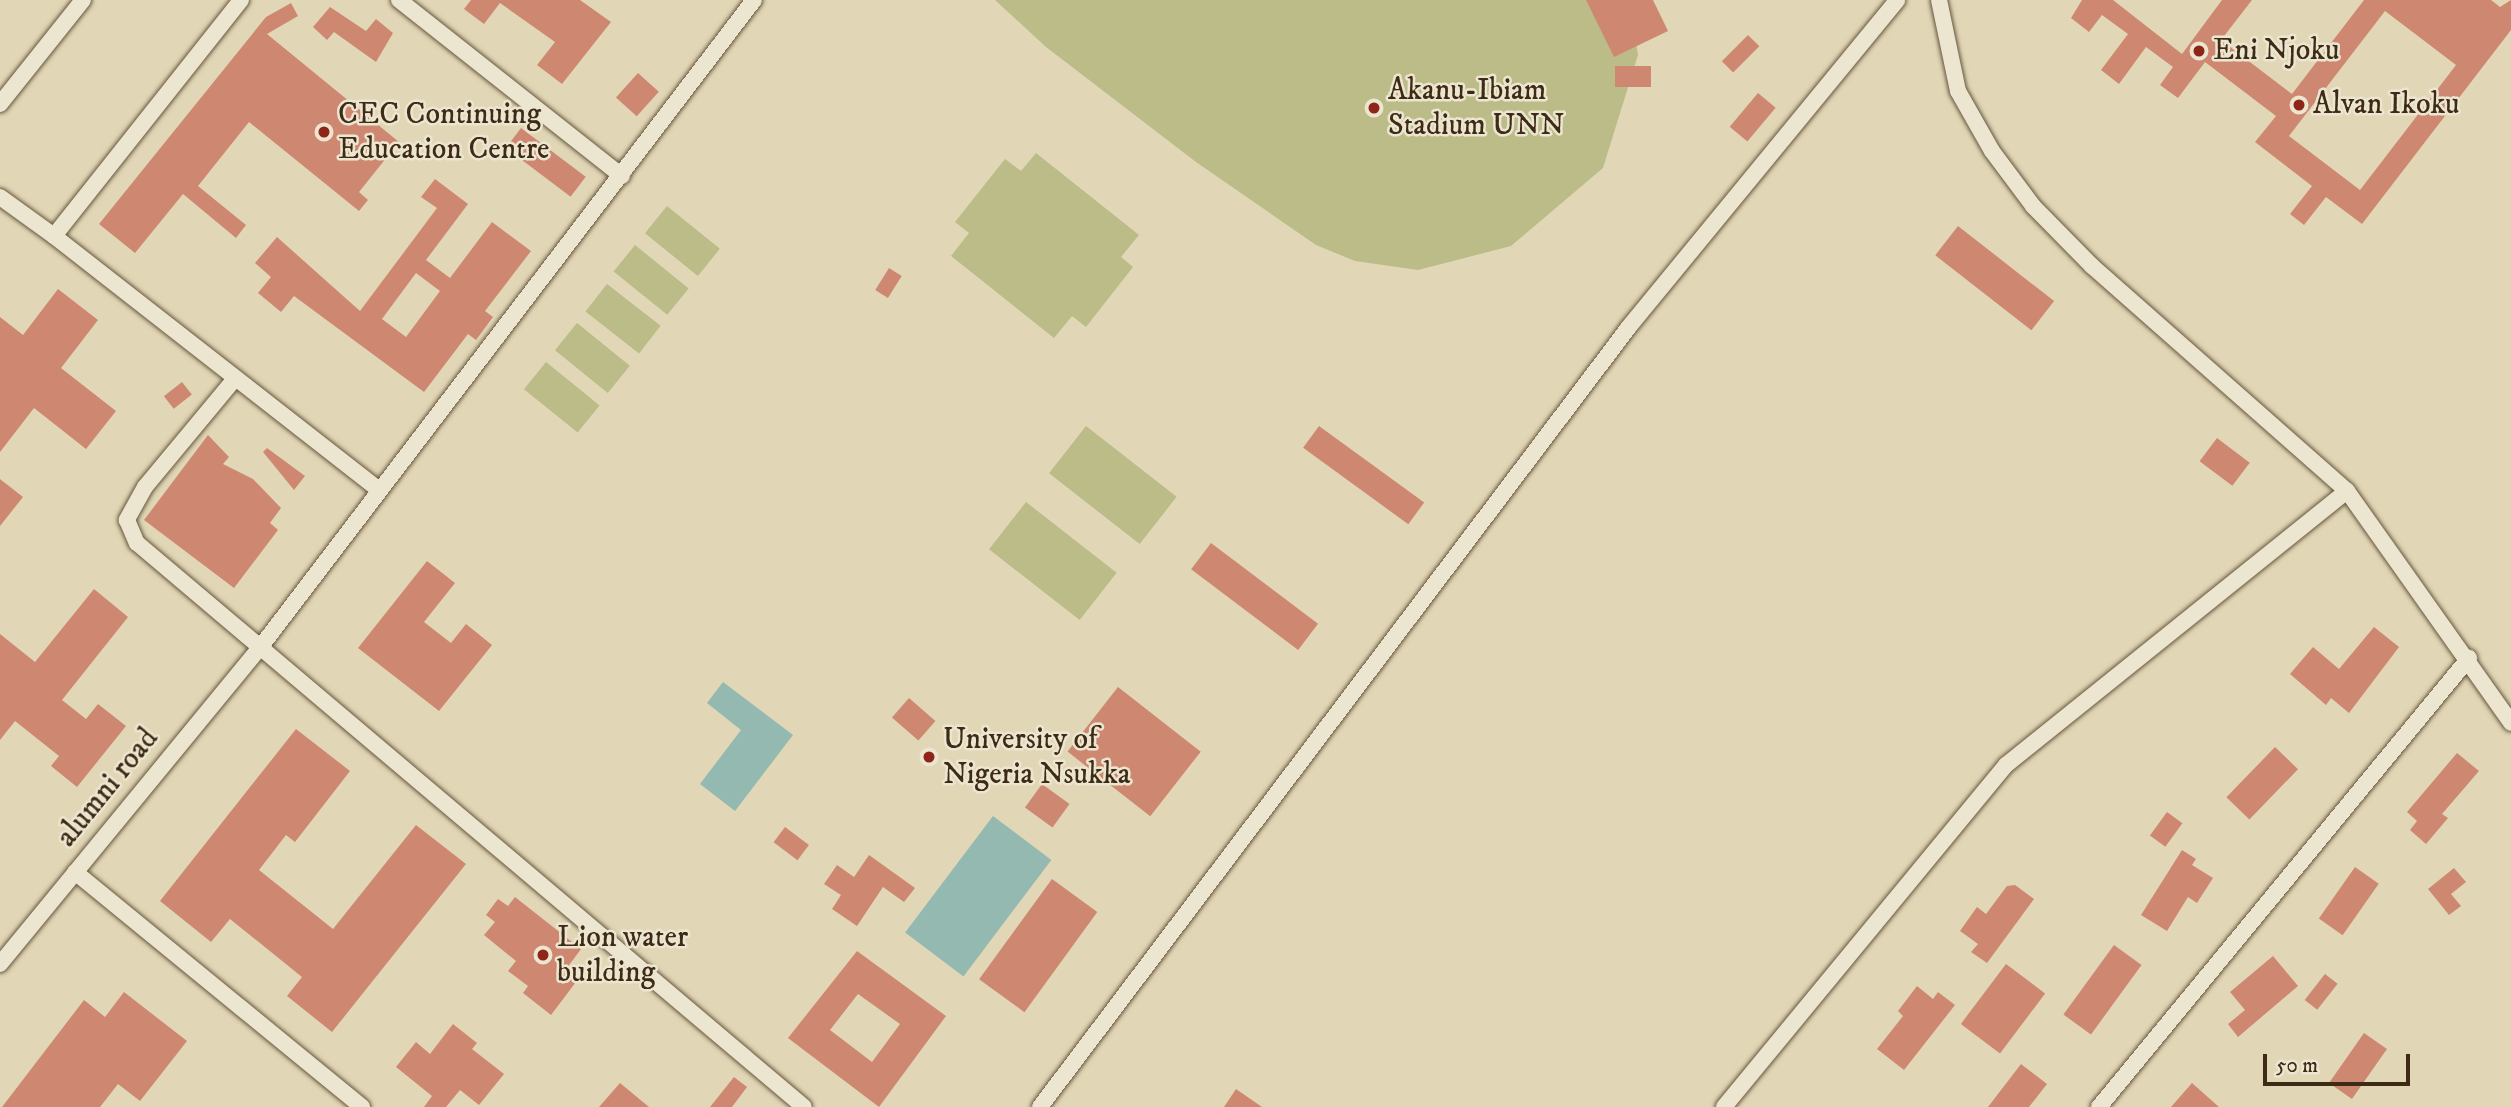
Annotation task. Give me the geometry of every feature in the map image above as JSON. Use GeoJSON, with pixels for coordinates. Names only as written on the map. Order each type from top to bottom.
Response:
{"type":"FeatureCollection","features":[{"type":"Feature","properties":{"kind":"street"},"geometry":{"type":"LineString","coordinates":[[0,104],[83,0]]}},
{"type":"Feature","properties":{"kind":"street"},"geometry":{"type":"LineString","coordinates":[[54,236],[241,0]]}},
{"type":"Feature","properties":{"kind":"street"},"geometry":{"type":"LineString","coordinates":[[399,0],[622,176]]}},
{"type":"Feature","properties":{"kind":"street","name":"alumni road"},"geometry":{"type":"LineString","coordinates":[[0,964],[259,649],[754,0]]}},
{"type":"Feature","properties":{"kind":"street"},"geometry":{"type":"LineString","coordinates":[[1040,1107],[1629,328],[1897,0]]}},
{"type":"Feature","properties":{"kind":"street"},"geometry":{"type":"LineString","coordinates":[[1939,0],[1958,91],[1992,151],[2033,206],[2092,266],[2347,491],[2469,659],[2511,723]]}},
{"type":"Feature","properties":{"kind":"street"},"geometry":{"type":"LineString","coordinates":[[0,197],[54,236],[233,381],[379,490]]}},
{"type":"Feature","properties":{"kind":"street"},"geometry":{"type":"LineString","coordinates":[[233,381],[145,487],[128,520],[137,543],[259,649],[804,1107]]}},
{"type":"Feature","properties":{"kind":"street"},"geometry":{"type":"LineString","coordinates":[[1724,1107],[2006,765],[2347,491]]}},
{"type":"Feature","properties":{"kind":"street"},"geometry":{"type":"LineString","coordinates":[[2099,1107],[2469,659]]}},
{"type":"Feature","properties":{"kind":"street"},"geometry":{"type":"LineString","coordinates":[[75,872],[362,1107]]}},
{"type":"Feature","properties":{"kind":"green space","name":"Akanu-Ibiam Stadium UNN"},"geometry":{"type":"Polygon","coordinates":[[[995,0],[1629,0],[1638,55],[1603,168],[1511,246],[1418,270],[1355,261],[1316,245],[1196,162],[1046,47],[995,0]]]}},
{"type":"Feature","properties":{"kind":"green space"},"geometry":{"type":"Polygon","coordinates":[[[1036,153],[1139,235],[1121,257],[1133,267],[1086,327],[1072,316],[1054,338],[951,256],[969,233],[955,222],[1005,159],[1021,171],[1036,153]]]}},
{"type":"Feature","properties":{"kind":"green space"},"geometry":{"type":"Polygon","coordinates":[[[667,206],[720,249],[698,276],[645,233],[667,206]]]}},
{"type":"Feature","properties":{"kind":"green space"},"geometry":{"type":"Polygon","coordinates":[[[635,245],[689,288],[667,315],[614,271],[635,245]]]}},
{"type":"Feature","properties":{"kind":"green space"},"geometry":{"type":"Polygon","coordinates":[[[607,284],[661,326],[639,353],[585,312],[607,284]]]}},
{"type":"Feature","properties":{"kind":"green space"},"geometry":{"type":"Polygon","coordinates":[[[577,323],[630,366],[608,393],[555,350],[577,323]]]}},
{"type":"Feature","properties":{"kind":"green space"},"geometry":{"type":"Polygon","coordinates":[[[546,362],[600,405],[578,433],[524,389],[546,362]]]}},
{"type":"Feature","properties":{"kind":"green space"},"geometry":{"type":"Polygon","coordinates":[[[1086,426],[1177,497],[1140,544],[1049,473],[1086,426]]]}},
{"type":"Feature","properties":{"kind":"green space"},"geometry":{"type":"Polygon","coordinates":[[[1026,502],[1117,573],[1080,620],[989,549],[1026,502]]]}},
{"type":"Feature","properties":{"kind":"water"},"geometry":{"type":"Polygon","coordinates":[[[723,682],[793,735],[735,811],[700,784],[741,730],[707,703],[723,682]]]}},
{"type":"Feature","properties":{"kind":"water"},"geometry":{"type":"Polygon","coordinates":[[[993,816],[1051,860],[963,977],[905,933],[993,816]]]}},
{"type":"Feature","properties":{"kind":"building"},"geometry":{"type":"Polygon","coordinates":[[[471,0],[580,0],[611,22],[562,84],[537,65],[555,42],[500,3],[484,24],[464,9],[471,0]]]}},
{"type":"Feature","properties":{"kind":"building"},"geometry":{"type":"Polygon","coordinates":[[[1586,0],[1653,0],[1668,31],[1614,57],[1586,0]]]}},
{"type":"Feature","properties":{"kind":"building"},"geometry":{"type":"Polygon","coordinates":[[[2082,0],[2113,0],[2182,54],[2222,0],[2252,0],[2221,40],[2292,94],[2364,0],[2491,0],[2500,7],[2511,0],[2511,30],[2362,224],[2326,197],[2304,225],[2290,214],[2312,186],[2255,142],[2276,116],[2205,62],[2178,98],[2160,85],[2173,67],[2146,47],[2119,84],[2101,70],[2128,34],[2102,15],[2089,32],[2071,18],[2082,0]],[[2385,11],[2289,136],[2360,190],[2456,65],[2385,11]]]}},
{"type":"Feature","properties":{"kind":"building","name":"CEC Continuing Education Centre"},"geometry":{"type":"Polygon","coordinates":[[[291,3],[298,16],[267,34],[399,142],[359,192],[368,200],[359,211],[249,122],[198,186],[246,225],[236,238],[183,194],[135,253],[99,224],[266,17],[291,3]]]}},
{"type":"Feature","properties":{"kind":"building"},"geometry":{"type":"Polygon","coordinates":[[[330,7],[366,31],[376,19],[393,33],[376,62],[334,32],[327,40],[313,27],[330,7]]]}},
{"type":"Feature","properties":{"kind":"building"},"geometry":{"type":"Polygon","coordinates":[[[1748,35],[1759,46],[1733,72],[1722,61],[1748,35]]]}},
{"type":"Feature","properties":{"kind":"building"},"geometry":{"type":"Polygon","coordinates":[[[1615,66],[1651,66],[1651,87],[1615,87],[1615,66]]]}},
{"type":"Feature","properties":{"kind":"building"},"geometry":{"type":"Polygon","coordinates":[[[638,73],[659,92],[637,116],[616,98],[638,73]]]}},
{"type":"Feature","properties":{"kind":"building"},"geometry":{"type":"Polygon","coordinates":[[[1758,93],[1776,108],[1747,141],[1730,127],[1758,93]]]}},
{"type":"Feature","properties":{"kind":"building"},"geometry":{"type":"Polygon","coordinates":[[[521,128],[586,177],[571,197],[506,148],[521,128]]]}},
{"type":"Feature","properties":{"kind":"building"},"geometry":{"type":"Polygon","coordinates":[[[435,179],[468,204],[426,260],[450,278],[492,222],[531,251],[485,311],[493,317],[476,340],[468,334],[424,392],[294,296],[281,312],[258,293],[271,277],[255,263],[277,237],[360,311],[437,208],[421,197],[435,179]],[[416,273],[382,319],[406,337],[440,291],[416,273]]]}},
{"type":"Feature","properties":{"kind":"building"},"geometry":{"type":"Polygon","coordinates":[[[1958,226],[2054,301],[2031,330],[1935,255],[1958,226]]]}},
{"type":"Feature","properties":{"kind":"building"},"geometry":{"type":"Polygon","coordinates":[[[889,268],[902,276],[888,298],[875,290],[889,268]]]}},
{"type":"Feature","properties":{"kind":"building"},"geometry":{"type":"Polygon","coordinates":[[[58,289],[98,320],[61,368],[116,411],[86,449],[34,408],[0,452],[0,317],[23,335],[58,289]]]}},
{"type":"Feature","properties":{"kind":"building"},"geometry":{"type":"Polygon","coordinates":[[[182,382],[192,395],[174,409],[164,396],[182,382]]]}},
{"type":"Feature","properties":{"kind":"building"},"geometry":{"type":"Polygon","coordinates":[[[1319,426],[1424,502],[1408,524],[1303,448],[1319,426]]]}},
{"type":"Feature","properties":{"kind":"building"},"geometry":{"type":"Polygon","coordinates":[[[208,435],[229,457],[223,464],[253,479],[281,508],[270,523],[278,530],[234,588],[144,520],[208,435]]]}},
{"type":"Feature","properties":{"kind":"building"},"geometry":{"type":"Polygon","coordinates":[[[2217,438],[2250,463],[2232,486],[2200,461],[2217,438]]]}},
{"type":"Feature","properties":{"kind":"building"},"geometry":{"type":"Polygon","coordinates":[[[267,448],[305,476],[294,490],[263,452],[267,448]]]}},
{"type":"Feature","properties":{"kind":"building"},"geometry":{"type":"Polygon","coordinates":[[[0,479],[23,497],[0,526],[0,479]]]}},
{"type":"Feature","properties":{"kind":"building"},"geometry":{"type":"Polygon","coordinates":[[[1211,543],[1318,624],[1298,650],[1191,569],[1211,543]]]}},
{"type":"Feature","properties":{"kind":"building"},"geometry":{"type":"Polygon","coordinates":[[[427,561],[455,583],[424,622],[451,643],[466,624],[492,645],[439,711],[358,648],[427,561]]]}},
{"type":"Feature","properties":{"kind":"building"},"geometry":{"type":"Polygon","coordinates":[[[94,589],[128,617],[62,700],[86,719],[98,704],[126,726],[77,787],[51,766],[59,756],[15,721],[0,740],[0,634],[35,662],[94,589]]]}},
{"type":"Feature","properties":{"kind":"building"},"geometry":{"type":"Polygon","coordinates":[[[2374,627],[2399,647],[2349,713],[2331,698],[2326,705],[2290,674],[2313,647],[2339,669],[2374,627]]]}},
{"type":"Feature","properties":{"kind":"building"},"geometry":{"type":"Polygon","coordinates":[[[1118,687],[1201,752],[1150,816],[1068,752],[1118,687]]]}},
{"type":"Feature","properties":{"kind":"building"},"geometry":{"type":"Polygon","coordinates":[[[909,698],[935,721],[918,741],[892,718],[909,698]]]}},
{"type":"Feature","properties":{"kind":"building"},"geometry":{"type":"Polygon","coordinates":[[[296,729],[350,771],[295,842],[286,835],[259,870],[333,929],[416,825],[466,864],[332,1032],[287,996],[302,977],[230,919],[211,942],[160,901],[296,729]]]}},
{"type":"Feature","properties":{"kind":"building"},"geometry":{"type":"Polygon","coordinates":[[[2275,747],[2298,769],[2249,820],[2226,797],[2275,747]]]}},
{"type":"Feature","properties":{"kind":"building"},"geometry":{"type":"Polygon","coordinates":[[[2457,753],[2479,771],[2442,814],[2448,818],[2426,844],[2410,830],[2417,821],[2407,812],[2457,753]]]}},
{"type":"Feature","properties":{"kind":"building"},"geometry":{"type":"Polygon","coordinates":[[[1042,784],[1070,804],[1052,827],[1025,807],[1042,784]]]}},
{"type":"Feature","properties":{"kind":"building"},"geometry":{"type":"Polygon","coordinates":[[[2167,812],[2182,823],[2165,847],[2150,835],[2167,812]]]}},
{"type":"Feature","properties":{"kind":"building"},"geometry":{"type":"Polygon","coordinates":[[[785,827],[809,845],[798,860],[774,842],[785,827]]]}},
{"type":"Feature","properties":{"kind":"building"},"geometry":{"type":"Polygon","coordinates":[[[2182,850],[2196,859],[2192,865],[2213,878],[2197,903],[2188,897],[2167,931],[2141,915],[2182,850]]]}},
{"type":"Feature","properties":{"kind":"building"},"geometry":{"type":"Polygon","coordinates":[[[869,855],[915,888],[904,902],[883,887],[857,926],[832,909],[841,895],[824,884],[837,865],[854,877],[869,855]]]}},
{"type":"Feature","properties":{"kind":"building"},"geometry":{"type":"Polygon","coordinates":[[[2355,867],[2379,884],[2343,935],[2319,919],[2355,867]]]}},
{"type":"Feature","properties":{"kind":"building"},"geometry":{"type":"Polygon","coordinates":[[[2454,868],[2466,882],[2451,894],[2461,906],[2449,915],[2428,889],[2454,868]]]}},
{"type":"Feature","properties":{"kind":"building"},"geometry":{"type":"Polygon","coordinates":[[[1052,879],[1097,912],[1024,1012],[979,979],[1052,879]]]}},
{"type":"Feature","properties":{"kind":"building"},"geometry":{"type":"Polygon","coordinates":[[[2015,885],[2034,899],[1987,963],[1971,952],[1978,944],[1960,931],[1977,907],[1986,914],[2007,886],[2015,885]]]}},
{"type":"Feature","properties":{"kind":"building","name":"Lion water building"},"geometry":{"type":"Polygon","coordinates":[[[515,897],[581,949],[567,968],[579,978],[551,1015],[523,993],[528,986],[508,971],[516,961],[484,935],[495,922],[486,915],[498,899],[508,906],[515,897]]]}},
{"type":"Feature","properties":{"kind":"building"},"geometry":{"type":"Polygon","coordinates":[[[2114,945],[2142,965],[2091,1035],[2063,1015],[2114,945]]]}},
{"type":"Feature","properties":{"kind":"building"},"geometry":{"type":"Polygon","coordinates":[[[857,951],[946,1016],[879,1107],[788,1038],[857,951]],[[858,994],[830,1030],[872,1062],[900,1024],[858,994]]]}},
{"type":"Feature","properties":{"kind":"building"},"geometry":{"type":"Polygon","coordinates":[[[2273,956],[2298,986],[2238,1037],[2228,1024],[2245,1010],[2230,992],[2273,956]]]}},
{"type":"Feature","properties":{"kind":"building"},"geometry":{"type":"Polygon","coordinates":[[[2006,964],[2045,993],[2000,1053],[1961,1024],[2006,964]]]}},
{"type":"Feature","properties":{"kind":"building"},"geometry":{"type":"Polygon","coordinates":[[[2325,974],[2338,984],[2317,1010],[2305,1000],[2325,974]]]}},
{"type":"Feature","properties":{"kind":"building"},"geometry":{"type":"Polygon","coordinates":[[[1917,986],[1933,999],[1938,992],[1955,1005],[1904,1070],[1877,1049],[1903,1016],[1898,1011],[1917,986]]]}},
{"type":"Feature","properties":{"kind":"building"},"geometry":{"type":"Polygon","coordinates":[[[124,992],[187,1041],[140,1101],[118,1084],[100,1107],[2,1107],[84,1000],[105,1017],[124,992]]]}},
{"type":"Feature","properties":{"kind":"building"},"geometry":{"type":"Polygon","coordinates":[[[453,1024],[477,1043],[472,1049],[504,1074],[479,1105],[460,1090],[446,1107],[424,1107],[432,1096],[396,1067],[416,1042],[430,1054],[453,1024]]]}},
{"type":"Feature","properties":{"kind":"building"},"geometry":{"type":"Polygon","coordinates":[[[2364,1033],[2387,1049],[2352,1099],[2329,1083],[2364,1033]]]}},
{"type":"Feature","properties":{"kind":"building"},"geometry":{"type":"Polygon","coordinates":[[[2021,1064],[2047,1084],[2029,1107],[1988,1107],[2021,1064]]]}},
{"type":"Feature","properties":{"kind":"building"},"geometry":{"type":"Polygon","coordinates":[[[734,1077],[747,1087],[732,1107],[710,1107],[734,1077]]]}},
{"type":"Feature","properties":{"kind":"building"},"geometry":{"type":"Polygon","coordinates":[[[620,1083],[649,1107],[599,1107],[620,1083]]]}},
{"type":"Feature","properties":{"kind":"building"},"geometry":{"type":"Polygon","coordinates":[[[2192,1083],[2219,1107],[2171,1107],[2192,1083]]]}},
{"type":"Feature","properties":{"kind":"building"},"geometry":{"type":"Polygon","coordinates":[[[1236,1089],[1262,1107],[1224,1107],[1236,1089]]]}},
{"type":"Feature","properties":{"kind":"place","name":"Eni Njoku"},"geometry":{"type":"Point","coordinates":[2199,51]}},
{"type":"Feature","properties":{"kind":"place","name":"Alvan Ikoku"},"geometry":{"type":"Point","coordinates":[2299,105]}},
{"type":"Feature","properties":{"kind":"place","name":"Akanu-Ibiam Stadium UNN"},"geometry":{"type":"Point","coordinates":[1374,108]}},
{"type":"Feature","properties":{"kind":"place","name":"CEC Continuing Education Centre"},"geometry":{"type":"Point","coordinates":[324,132]}},
{"type":"Feature","properties":{"kind":"place","name":"University of Nigeria Nsukka"},"geometry":{"type":"Point","coordinates":[929,757]}},
{"type":"Feature","properties":{"kind":"place","name":"Lion water building"},"geometry":{"type":"Point","coordinates":[543,955]}}]}
